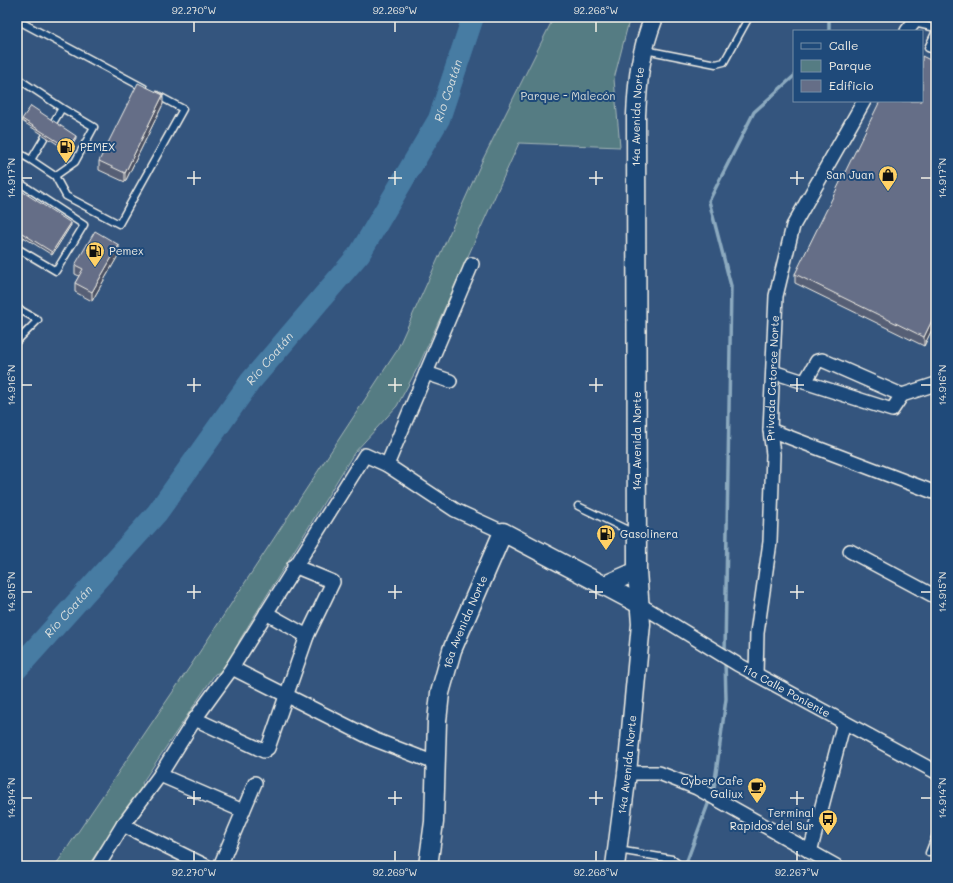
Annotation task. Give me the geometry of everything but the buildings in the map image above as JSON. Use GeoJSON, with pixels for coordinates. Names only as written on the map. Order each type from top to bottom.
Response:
{"type":"FeatureCollection","features":[{"type":"Feature","properties":{"kind":"main road","name":"14a Avenida Norte"},"geometry":{"type":"LineString","coordinates":[[616,858],[627,773],[641,624],[637,570],[636,115],[638,72],[643,50],[654,17]]}},
{"type":"Feature","properties":{"kind":"main road"},"geometry":{"type":"LineString","coordinates":[[503,532],[639,604]]}},
{"type":"Feature","properties":{"kind":"main road","name":"16a Avenida Norte"},"geometry":{"type":"LineString","coordinates":[[428,866],[434,822],[435,763],[440,692],[450,657],[503,532]]}},
{"type":"Feature","properties":{"kind":"main road"},"geometry":{"type":"LineString","coordinates":[[605,585],[637,570]]}},
{"type":"Feature","properties":{"kind":"street","name":"Privada Catorce Norte"},"geometry":{"type":"LineString","coordinates":[[756,674],[757,633],[770,542],[773,454],[770,430],[776,296],[793,226],[863,102]]}},
{"type":"Feature","properties":{"kind":"street"},"geometry":{"type":"LineString","coordinates":[[387,465],[472,264]]}},
{"type":"Feature","properties":{"kind":"street"},"geometry":{"type":"LineString","coordinates":[[805,382],[816,361],[822,360],[902,395]]}},
{"type":"Feature","properties":{"kind":"street"},"geometry":{"type":"LineString","coordinates":[[773,372],[892,410],[902,395],[936,384]]}},
{"type":"Feature","properties":{"kind":"street"},"geometry":{"type":"LineString","coordinates":[[426,373],[450,381]]}},
{"type":"Feature","properties":{"kind":"street"},"geometry":{"type":"LineString","coordinates":[[770,430],[932,490]]}},
{"type":"Feature","properties":{"kind":"street"},"geometry":{"type":"LineString","coordinates":[[98,866],[123,825],[160,775],[195,719],[232,668],[294,566],[365,455],[387,465],[455,510],[503,532]]}},
{"type":"Feature","properties":{"kind":"street"},"geometry":{"type":"LineString","coordinates":[[850,551],[936,597]]}},
{"type":"Feature","properties":{"kind":"street"},"geometry":{"type":"LineString","coordinates":[[195,719],[264,751],[268,748],[307,636],[333,582],[294,566]]}},
{"type":"Feature","properties":{"kind":"street","name":"11a Calle Poniente"},"geometry":{"type":"LineString","coordinates":[[639,604],[737,664],[936,772]]}},
{"type":"Feature","properties":{"kind":"street"},"geometry":{"type":"LineString","coordinates":[[266,613],[307,636]]}},
{"type":"Feature","properties":{"kind":"street"},"geometry":{"type":"LineString","coordinates":[[232,668],[285,696],[374,739],[435,763]]}},
{"type":"Feature","properties":{"kind":"street"},"geometry":{"type":"LineString","coordinates":[[810,852],[844,722]]}},
{"type":"Feature","properties":{"kind":"street"},"geometry":{"type":"LineString","coordinates":[[627,773],[659,773],[697,788],[836,866]]}},
{"type":"Feature","properties":{"kind":"street"},"geometry":{"type":"LineString","coordinates":[[160,775],[243,811]]}},
{"type":"Feature","properties":{"kind":"street"},"geometry":{"type":"LineString","coordinates":[[220,866],[255,783]]}},
{"type":"Feature","properties":{"kind":"street"},"geometry":{"type":"LineString","coordinates":[[123,825],[206,866]]}},
{"type":"Feature","properties":{"kind":"lane"},"geometry":{"type":"LineString","coordinates":[[643,50],[716,64],[724,62],[749,17]]}},
{"type":"Feature","properties":{"kind":"lane"},"geometry":{"type":"LineString","coordinates":[[17,20],[183,109],[119,224],[66,196],[55,176],[17,152]]}},
{"type":"Feature","properties":{"kind":"lane"},"geometry":{"type":"LineString","coordinates":[[913,24],[936,28]]}},
{"type":"Feature","properties":{"kind":"lane"},"geometry":{"type":"LineString","coordinates":[[936,31],[928,48],[936,51]]}},
{"type":"Feature","properties":{"kind":"lane"},"geometry":{"type":"LineString","coordinates":[[17,78],[94,127],[75,162],[55,176]]}},
{"type":"Feature","properties":{"kind":"lane"},"geometry":{"type":"LineString","coordinates":[[31,160],[62,108]]}},
{"type":"Feature","properties":{"kind":"lane"},"geometry":{"type":"LineString","coordinates":[[17,181],[84,225],[56,271],[17,248]]}},
{"type":"Feature","properties":{"kind":"lane"},"geometry":{"type":"LineString","coordinates":[[40,205],[44,199]]}},
{"type":"Feature","properties":{"kind":"lane"},"geometry":{"type":"LineString","coordinates":[[17,241],[28,223]]}},
{"type":"Feature","properties":{"kind":"lane"},"geometry":{"type":"LineString","coordinates":[[17,308],[38,320],[17,341]]}},
{"type":"Feature","properties":{"kind":"lane"},"geometry":{"type":"LineString","coordinates":[[578,506],[637,535]]}},
{"type":"Feature","properties":{"kind":"lane"},"geometry":{"type":"LineString","coordinates":[[929,853],[936,836]]}},
{"type":"Feature","properties":{"kind":"lane"},"geometry":{"type":"LineString","coordinates":[[616,858],[672,859],[681,866]]}},
{"type":"Feature","properties":{"kind":"green space","name":"Parque - Malecón"},"geometry":{"type":"Polygon","coordinates":[[[554,17],[630,17],[614,79],[620,147],[519,143],[419,365],[397,406],[354,453],[239,641],[238,654],[234,663],[221,672],[215,674],[142,783],[146,792],[130,814],[124,812],[88,866],[55,866],[193,662],[396,352],[483,159],[554,17]]]}},
{"type":"Feature","properties":{"kind":"waterway","name":"Río Coatán"},"geometry":{"type":"LineString","coordinates":[[17,669],[157,513],[250,382],[360,253],[439,119],[473,17]]}},
{"type":"Feature","properties":{"kind":"waterway"},"geometry":{"type":"LineString","coordinates":[[829,17],[829,30]]}},
{"type":"Feature","properties":{"kind":"waterway"},"geometry":{"type":"LineString","coordinates":[[725,653],[731,286],[709,201],[754,112],[793,77]]}},
{"type":"Feature","properties":{"kind":"waterway"},"geometry":{"type":"LineString","coordinates":[[685,866],[714,788],[726,699],[725,660]]}},
{"type":"Feature","properties":{"kind":"place","name":"PEMEX"},"geometry":{"type":"Point","coordinates":[66,164]}},
{"type":"Feature","properties":{"kind":"place","name":"San Juan"},"geometry":{"type":"Point","coordinates":[888,192]}},
{"type":"Feature","properties":{"kind":"place","name":"Pemex"},"geometry":{"type":"Point","coordinates":[95,268]}},
{"type":"Feature","properties":{"kind":"place","name":"Gasolinera"},"geometry":{"type":"Point","coordinates":[606,551]}},
{"type":"Feature","properties":{"kind":"place","name":"Cyber Cafe Galiux"},"geometry":{"type":"Point","coordinates":[757,804]}},
{"type":"Feature","properties":{"kind":"place","name":"Terminal Rapidos del Sur"},"geometry":{"type":"Point","coordinates":[828,836]}}]}
